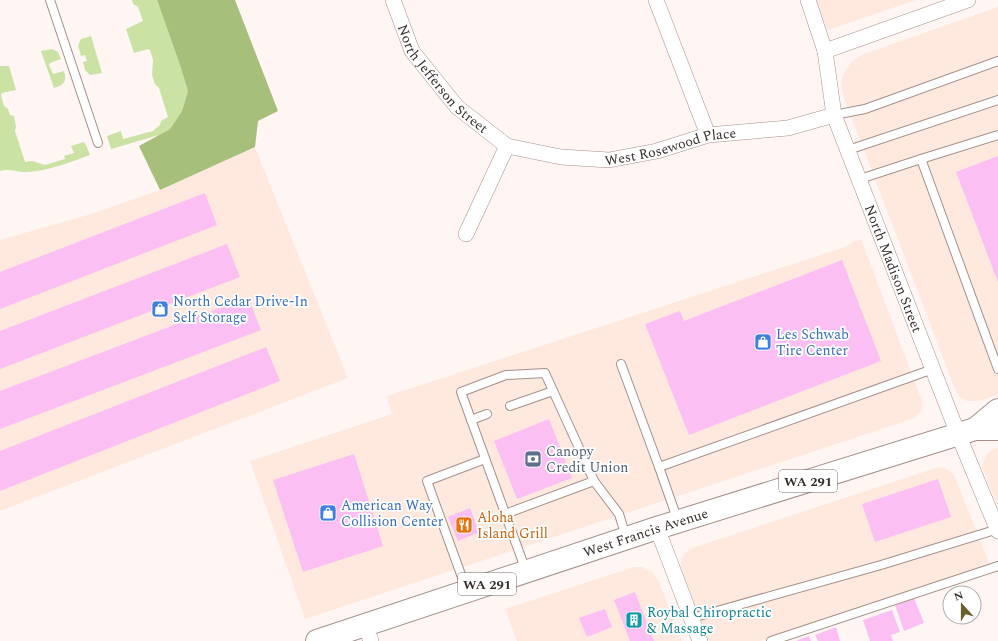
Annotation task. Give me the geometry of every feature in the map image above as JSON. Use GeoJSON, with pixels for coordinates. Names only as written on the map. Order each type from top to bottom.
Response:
{"type":"FeatureCollection","features":[{"type":"Feature","properties":{"kind":"main road","name":"West Francis Avenue"},"geometry":{"type":"LineString","coordinates":[[967,431],[998,410]]}},
{"type":"Feature","properties":{"kind":"main road","name":"West Francis Avenue"},"geometry":{"type":"LineString","coordinates":[[317,641],[368,633],[467,591],[657,528],[967,431],[998,429]]}},
{"type":"Feature","properties":{"kind":"street","name":"North Jefferson Street"},"geometry":{"type":"LineString","coordinates":[[393,0],[412,51],[457,107],[507,146]]}},
{"type":"Feature","properties":{"kind":"street"},"geometry":{"type":"LineString","coordinates":[[656,0],[708,135]]}},
{"type":"Feature","properties":{"kind":"street","name":"North Madison Street"},"geometry":{"type":"LineString","coordinates":[[808,0],[825,51],[834,115],[933,369],[967,431],[998,530]]}},
{"type":"Feature","properties":{"kind":"street"},"geometry":{"type":"LineString","coordinates":[[825,51],[968,0]]}},
{"type":"Feature","properties":{"kind":"street","name":"West Rosewood Place"},"geometry":{"type":"LineString","coordinates":[[507,146],[562,157],[609,160],[657,151],[708,135],[788,128],[834,115]]}},
{"type":"Feature","properties":{"kind":"street"},"geometry":{"type":"LineString","coordinates":[[466,234],[507,146]]}},
{"type":"Feature","properties":{"kind":"street"},"geometry":{"type":"LineString","coordinates":[[657,528],[700,641]]}},
{"type":"Feature","properties":{"kind":"lane"},"geometry":{"type":"LineString","coordinates":[[50,0],[98,143]]}},
{"type":"Feature","properties":{"kind":"lane"},"geometry":{"type":"LineString","coordinates":[[834,115],[865,109],[998,61]]}},
{"type":"Feature","properties":{"kind":"lane"},"geometry":{"type":"LineString","coordinates":[[848,150],[998,100]]}},
{"type":"Feature","properties":{"kind":"lane"},"geometry":{"type":"LineString","coordinates":[[860,179],[998,135]]}},
{"type":"Feature","properties":{"kind":"lane"},"geometry":{"type":"LineString","coordinates":[[921,159],[998,369]]}},
{"type":"Feature","properties":{"kind":"lane"},"geometry":{"type":"LineString","coordinates":[[622,364],[678,522]]}},
{"type":"Feature","properties":{"kind":"lane"},"geometry":{"type":"LineString","coordinates":[[659,467],[933,369]]}},
{"type":"Feature","properties":{"kind":"lane"},"geometry":{"type":"LineString","coordinates":[[526,571],[461,392],[506,375],[545,373],[594,481],[619,514],[627,538]]}},
{"type":"Feature","properties":{"kind":"lane"},"geometry":{"type":"LineString","coordinates":[[510,406],[553,391]]}},
{"type":"Feature","properties":{"kind":"lane"},"geometry":{"type":"LineString","coordinates":[[471,420],[488,414]]}},
{"type":"Feature","properties":{"kind":"lane"},"geometry":{"type":"LineString","coordinates":[[467,591],[427,481],[485,459]]}},
{"type":"Feature","properties":{"kind":"lane"},"geometry":{"type":"LineString","coordinates":[[505,514],[594,481]]}},
{"type":"Feature","properties":{"kind":"lane"},"geometry":{"type":"LineString","coordinates":[[692,618],[881,565],[998,530]]}},
{"type":"Feature","properties":{"kind":"lane"},"geometry":{"type":"LineString","coordinates":[[771,641],[998,566]]}},
{"type":"Feature","properties":{"kind":"shaded area"},"geometry":{"type":"Polygon","coordinates":[[[816,0],[916,0],[828,30],[816,0]]]}},
{"type":"Feature","properties":{"kind":"shaded area"},"geometry":{"type":"Polygon","coordinates":[[[998,7],[998,395],[978,401],[967,401],[960,397],[955,389],[843,95],[841,84],[844,73],[851,62],[861,55],[998,7]]]}},
{"type":"Feature","properties":{"kind":"shaded area","name":"North Cedar Drive-In Self Storage"},"geometry":{"type":"Polygon","coordinates":[[[255,147],[348,378],[0,511],[0,240],[91,214],[160,190],[255,147]]]}},
{"type":"Feature","properties":{"kind":"shaded area"},"geometry":{"type":"Polygon","coordinates":[[[861,239],[922,401],[921,410],[915,418],[305,619],[250,461],[392,414],[387,396],[842,248],[861,239]]]}},
{"type":"Feature","properties":{"kind":"shaded area"},"geometry":{"type":"Polygon","coordinates":[[[998,448],[998,507],[983,469],[983,462],[986,455],[993,449],[998,448]]]}},
{"type":"Feature","properties":{"kind":"shaded area"},"geometry":{"type":"Polygon","coordinates":[[[939,467],[947,469],[954,475],[990,565],[760,641],[709,641],[680,568],[681,560],[685,553],[692,548],[939,467]]]}},
{"type":"Feature","properties":{"kind":"shaded area"},"geometry":{"type":"Polygon","coordinates":[[[634,567],[643,567],[652,572],[659,582],[682,641],[517,641],[505,609],[634,567]]]}},
{"type":"Feature","properties":{"kind":"green space"},"geometry":{"type":"Polygon","coordinates":[[[132,0],[157,0],[188,91],[182,111],[170,129],[159,135],[111,149],[107,136],[121,131],[123,139],[153,131],[160,125],[161,121],[168,117],[159,88],[155,84],[152,75],[153,60],[150,50],[148,49],[134,53],[126,29],[143,21],[138,7],[133,4],[132,0]]]}},
{"type":"Feature","properties":{"kind":"green space"},"geometry":{"type":"Polygon","coordinates":[[[157,0],[235,0],[278,111],[258,121],[255,147],[160,190],[139,146],[170,129],[182,111],[188,91],[157,0]]]}},
{"type":"Feature","properties":{"kind":"green space"},"geometry":{"type":"Polygon","coordinates":[[[91,36],[102,73],[90,75],[85,70],[83,62],[87,61],[85,55],[81,56],[78,46],[81,39],[91,36]]]}},
{"type":"Feature","properties":{"kind":"green space"},"geometry":{"type":"Polygon","coordinates":[[[52,49],[58,52],[61,59],[50,63],[49,65],[53,74],[64,71],[65,78],[64,82],[60,86],[54,88],[41,51],[52,49]]]}},
{"type":"Feature","properties":{"kind":"green space"},"geometry":{"type":"Polygon","coordinates":[[[0,66],[9,66],[16,90],[2,93],[1,95],[4,106],[8,109],[10,115],[14,116],[16,127],[15,131],[25,162],[32,161],[45,165],[65,159],[64,156],[74,153],[71,146],[84,142],[90,155],[43,170],[23,172],[8,170],[0,171],[0,66]]]}},
{"type":"Feature","properties":{"kind":"building"},"geometry":{"type":"Polygon","coordinates":[[[998,156],[998,282],[956,172],[998,156]]]}},
{"type":"Feature","properties":{"kind":"building"},"geometry":{"type":"Polygon","coordinates":[[[205,193],[217,225],[0,309],[0,272],[205,193]]]}},
{"type":"Feature","properties":{"kind":"building"},"geometry":{"type":"Polygon","coordinates":[[[227,244],[240,277],[0,369],[0,331],[227,244]]]}},
{"type":"Feature","properties":{"kind":"building","name":"Les Schwab Tire Center"},"geometry":{"type":"Polygon","coordinates":[[[842,260],[881,361],[689,435],[645,324],[680,311],[684,321],[842,260]]]}},
{"type":"Feature","properties":{"kind":"building"},"geometry":{"type":"Polygon","coordinates":[[[248,297],[261,330],[0,429],[0,391],[248,297]]]}},
{"type":"Feature","properties":{"kind":"building"},"geometry":{"type":"Polygon","coordinates":[[[266,347],[280,381],[0,491],[0,451],[266,347]]]}},
{"type":"Feature","properties":{"kind":"building","name":"Canopy Credit Union"},"geometry":{"type":"Polygon","coordinates":[[[549,419],[572,478],[517,499],[494,441],[549,419]]]}},
{"type":"Feature","properties":{"kind":"building","name":"American Way Collision Center"},"geometry":{"type":"Polygon","coordinates":[[[354,454],[383,546],[303,572],[273,480],[354,454]]]}},
{"type":"Feature","properties":{"kind":"building"},"geometry":{"type":"Polygon","coordinates":[[[938,479],[951,517],[875,542],[862,504],[938,479]]]}},
{"type":"Feature","properties":{"kind":"building","name":"Aloha Island Grill"},"geometry":{"type":"Polygon","coordinates":[[[470,508],[479,532],[458,541],[448,517],[470,508]]]}},
{"type":"Feature","properties":{"kind":"building","name":"Roybal Chiropractic & Massage"},"geometry":{"type":"Polygon","coordinates":[[[635,592],[654,641],[630,641],[614,600],[635,592]]]}},
{"type":"Feature","properties":{"kind":"building"},"geometry":{"type":"Polygon","coordinates":[[[914,598],[924,623],[904,631],[895,605],[914,598]]]}},
{"type":"Feature","properties":{"kind":"building"},"geometry":{"type":"Polygon","coordinates":[[[605,609],[612,627],[587,637],[579,618],[605,609]]]}},
{"type":"Feature","properties":{"kind":"building"},"geometry":{"type":"Polygon","coordinates":[[[892,610],[900,632],[891,635],[893,641],[870,641],[863,620],[892,610]]]}},
{"type":"Feature","properties":{"kind":"building"},"geometry":{"type":"Polygon","coordinates":[[[836,627],[840,641],[818,641],[815,635],[836,627]]]}},
{"type":"Feature","properties":{"kind":"building"},"geometry":{"type":"Polygon","coordinates":[[[809,636],[811,641],[796,641],[809,636]]]}},
{"type":"Feature","properties":{"kind":"place","name":"North Cedar Drive-In Self Storage"},"geometry":{"type":"Point","coordinates":[160,309]}},
{"type":"Feature","properties":{"kind":"place","name":"Les Schwab Tire Center"},"geometry":{"type":"Point","coordinates":[763,342]}},
{"type":"Feature","properties":{"kind":"place","name":"Canopy Credit Union"},"geometry":{"type":"Point","coordinates":[533,459]}},
{"type":"Feature","properties":{"kind":"place","name":"American Way Collision Center"},"geometry":{"type":"Point","coordinates":[328,513]}},
{"type":"Feature","properties":{"kind":"place","name":"Aloha Island Grill"},"geometry":{"type":"Point","coordinates":[464,525]}},
{"type":"Feature","properties":{"kind":"place","name":"Roybal Chiropractic & Massage"},"geometry":{"type":"Point","coordinates":[634,620]}}]}
